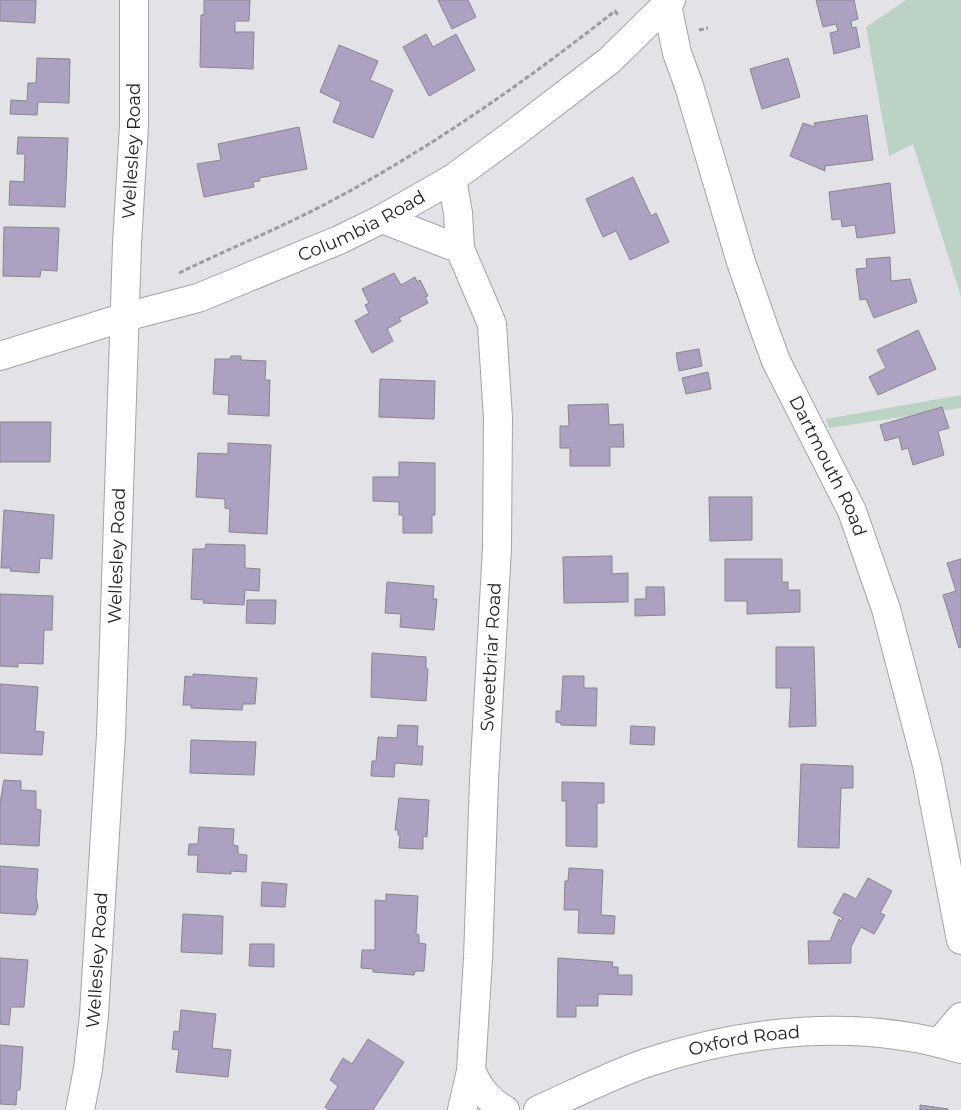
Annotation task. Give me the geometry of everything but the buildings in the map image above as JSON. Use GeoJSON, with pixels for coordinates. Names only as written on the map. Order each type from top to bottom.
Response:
{"type":"FeatureCollection","features":[{"type":"Feature","properties":{"kind":"street","name":"Wellesley Road"},"geometry":{"type":"LineString","coordinates":[[80,1110],[88,1069],[94,1015],[111,745],[125,317],[134,125],[134,0]]}},
{"type":"Feature","properties":{"kind":"street","name":"Columbia Road"},"geometry":{"type":"LineString","coordinates":[[0,356],[125,317],[198,298],[339,240],[382,219],[452,179],[576,86],[633,39],[668,1]]}},
{"type":"Feature","properties":{"kind":"street","name":"Dartmouth Road"},"geometry":{"type":"LineString","coordinates":[[668,1],[677,53],[765,331],[776,361],[852,511],[886,609],[927,765],[961,940]]}},
{"type":"Feature","properties":{"kind":"street","name":"Sweetbriar Road"},"geometry":{"type":"LineString","coordinates":[[452,179],[458,212],[460,249],[492,324],[498,419],[497,548],[484,780],[481,899],[471,1071],[462,1110]]}},
{"type":"Feature","properties":{"kind":"street"},"geometry":{"type":"LineString","coordinates":[[382,219],[460,249]]}},
{"type":"Feature","properties":{"kind":"street"},"geometry":{"type":"LineString","coordinates":[[950,1046],[961,1017]]}},
{"type":"Feature","properties":{"kind":"street","name":"Oxford Road"},"geometry":{"type":"LineString","coordinates":[[538,1110],[647,1063],[701,1047],[741,1039],[801,1032],[840,1031],[900,1035],[950,1046]]}},
{"type":"Feature","properties":{"kind":"street"},"geometry":{"type":"LineString","coordinates":[[471,1071],[479,1088],[492,1102],[504,1110]]}},
{"type":"Feature","properties":{"kind":"path"},"geometry":{"type":"LineString","coordinates":[[178,273],[332,200],[397,164],[464,123],[540,70],[616,11],[633,39]]}},
{"type":"Feature","properties":{"kind":"green space"},"geometry":{"type":"Polygon","coordinates":[[[906,0],[961,0],[961,297],[913,144],[889,156],[866,27],[906,0]]]}},
{"type":"Feature","properties":{"kind":"green space"},"geometry":{"type":"Polygon","coordinates":[[[961,395],[961,408],[829,428],[826,419],[961,395]]]}}]}
